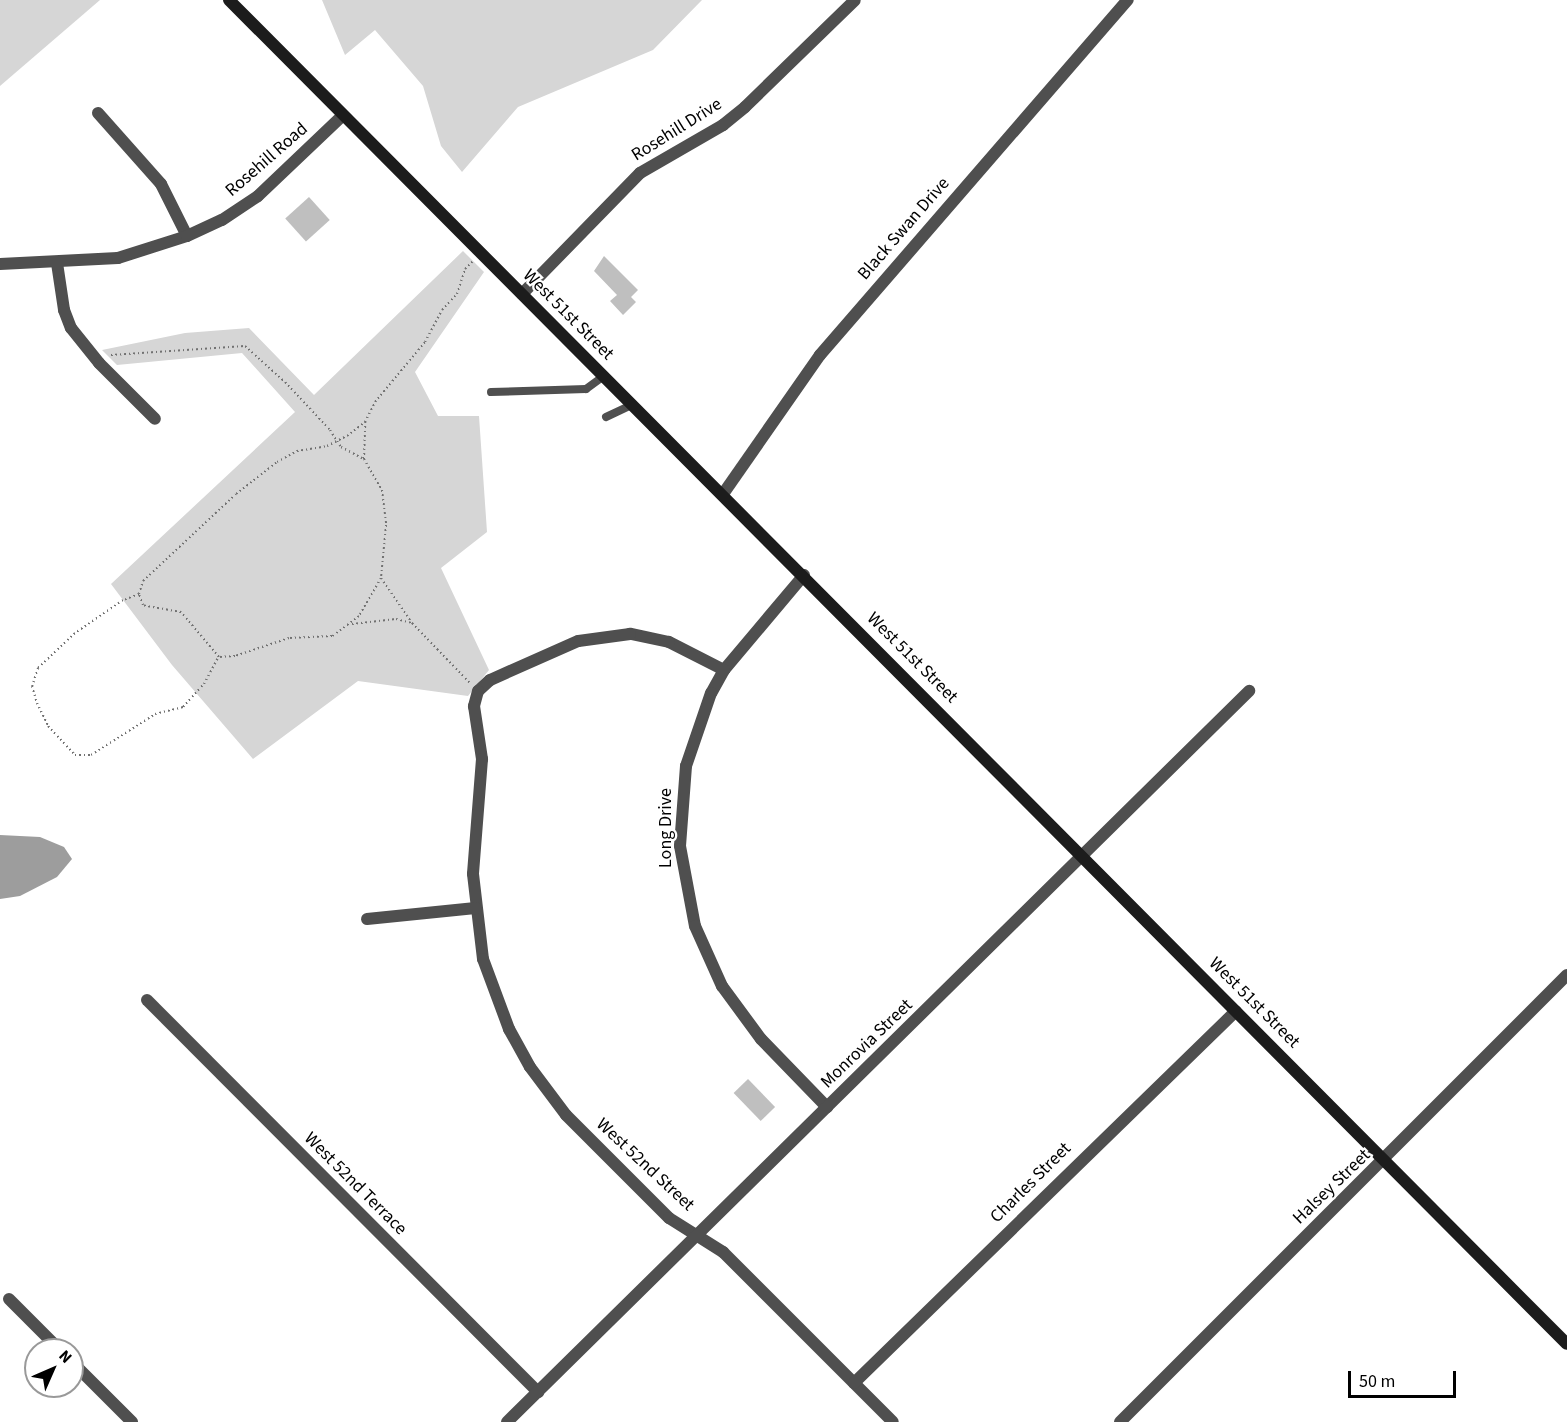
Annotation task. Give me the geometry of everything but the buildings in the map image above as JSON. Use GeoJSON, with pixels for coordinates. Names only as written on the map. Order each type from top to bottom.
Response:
{"type":"FeatureCollection","features":[{"type":"Feature","properties":{"kind":"street","name":"West 51st Street"},"geometry":{"type":"LineString","coordinates":[[229,0],[804,575],[1567,1344]]}},
{"type":"Feature","properties":{"kind":"street","name":"Rosehill Drive"},"geometry":{"type":"LineString","coordinates":[[522,294],[640,173],[723,125],[745,107],[855,0]]}},
{"type":"Feature","properties":{"kind":"street","name":"Black Swan Drive"},"geometry":{"type":"LineString","coordinates":[[723,494],[820,355],[1128,0]]}},
{"type":"Feature","properties":{"kind":"street"},"geometry":{"type":"LineString","coordinates":[[98,113],[161,184],[187,237]]}},
{"type":"Feature","properties":{"kind":"street","name":"Rosehill Road"},"geometry":{"type":"LineString","coordinates":[[0,264],[57,263],[118,258],[187,237],[222,220],[258,196],[343,115]]}},
{"type":"Feature","properties":{"kind":"street"},"geometry":{"type":"LineString","coordinates":[[57,263],[64,310],[71,328],[99,363],[155,419]]}},
{"type":"Feature","properties":{"kind":"street","name":"Long Drive"},"geometry":{"type":"LineString","coordinates":[[804,575],[724,670],[696,728],[686,766],[680,846],[685,887],[702,945],[727,994],[761,1039],[827,1107]]}},
{"type":"Feature","properties":{"kind":"street"},"geometry":{"type":"LineString","coordinates":[[478,691],[490,680],[578,641],[630,634],[669,642],[724,670]]}},
{"type":"Feature","properties":{"kind":"street","name":"West 52nd Street"},"geometry":{"type":"LineString","coordinates":[[478,691],[474,706],[482,759],[473,874],[476,908],[492,988],[530,1067],[574,1123],[669,1218],[723,1252],[893,1422]]}},
{"type":"Feature","properties":{"kind":"street","name":"Monrovia Street"},"geometry":{"type":"LineString","coordinates":[[507,1422],[1039,902],[1082,855],[1249,691]]}},
{"type":"Feature","properties":{"kind":"street"},"geometry":{"type":"LineString","coordinates":[[367,919],[476,908]]}},
{"type":"Feature","properties":{"kind":"street","name":"Halsey Street"},"geometry":{"type":"LineString","coordinates":[[1119,1422],[1386,1161],[1567,975]]}},
{"type":"Feature","properties":{"kind":"street","name":"West 52nd Terrace"},"geometry":{"type":"LineString","coordinates":[[147,1000],[538,1392]]}},
{"type":"Feature","properties":{"kind":"street","name":"Charles Street"},"geometry":{"type":"LineString","coordinates":[[854,1383],[1236,1011]]}},
{"type":"Feature","properties":{"kind":"street"},"geometry":{"type":"LineString","coordinates":[[9,1299],[48,1338]]}},
{"type":"Feature","properties":{"kind":"street"},"geometry":{"type":"LineString","coordinates":[[84,1374],[132,1422]]}},
{"type":"Feature","properties":{"kind":"lane"},"geometry":{"type":"LineString","coordinates":[[491,392],[586,389],[603,376]]}},
{"type":"Feature","properties":{"kind":"lane"},"geometry":{"type":"LineString","coordinates":[[606,417],[632,405]]}},
{"type":"Feature","properties":{"kind":"path"},"geometry":{"type":"LineString","coordinates":[[364,459],[365,422],[379,396],[425,342],[442,310],[457,294],[465,270],[481,253]]}},
{"type":"Feature","properties":{"kind":"path"},"geometry":{"type":"LineString","coordinates":[[99,363],[117,354],[195,352],[242,345],[285,382],[337,441],[364,459],[382,490],[385,504],[381,578],[366,608],[351,624],[332,636],[289,638],[235,656],[219,657]]}},
{"type":"Feature","properties":{"kind":"path"},"geometry":{"type":"LineString","coordinates":[[219,657],[204,684],[183,707],[155,714],[91,755],[75,756],[48,726],[32,686],[38,668],[75,633],[123,600],[139,594],[147,576],[172,558],[244,487],[286,456],[337,441],[365,422]]}},
{"type":"Feature","properties":{"kind":"path"},"geometry":{"type":"LineString","coordinates":[[381,578],[411,623],[478,691]]}},
{"type":"Feature","properties":{"kind":"path"},"geometry":{"type":"LineString","coordinates":[[139,594],[147,608],[174,610],[186,616],[219,657]]}},
{"type":"Feature","properties":{"kind":"path"},"geometry":{"type":"LineString","coordinates":[[351,624],[396,619],[411,623]]}},
{"type":"Feature","properties":{"kind":"shaded area"},"geometry":{"type":"Polygon","coordinates":[[[0,0],[100,0],[0,86],[0,0]]]}},
{"type":"Feature","properties":{"kind":"shaded area"},"geometry":{"type":"Polygon","coordinates":[[[322,0],[702,0],[653,50],[518,107],[462,172],[441,146],[423,86],[375,30],[345,55],[322,0]]]}},
{"type":"Feature","properties":{"kind":"shaded area"},"geometry":{"type":"Polygon","coordinates":[[[463,251],[484,272],[415,372],[438,416],[479,416],[487,532],[441,568],[489,670],[468,696],[358,681],[253,759],[172,665],[111,584],[295,412],[242,353],[117,365],[102,350],[185,333],[249,328],[314,395],[463,251]]]}},
{"type":"Feature","properties":{"kind":"shaded area"},"geometry":{"type":"Polygon","coordinates":[[[0,835],[40,837],[64,847],[72,859],[57,877],[20,896],[0,899],[0,835]]]}}]}
